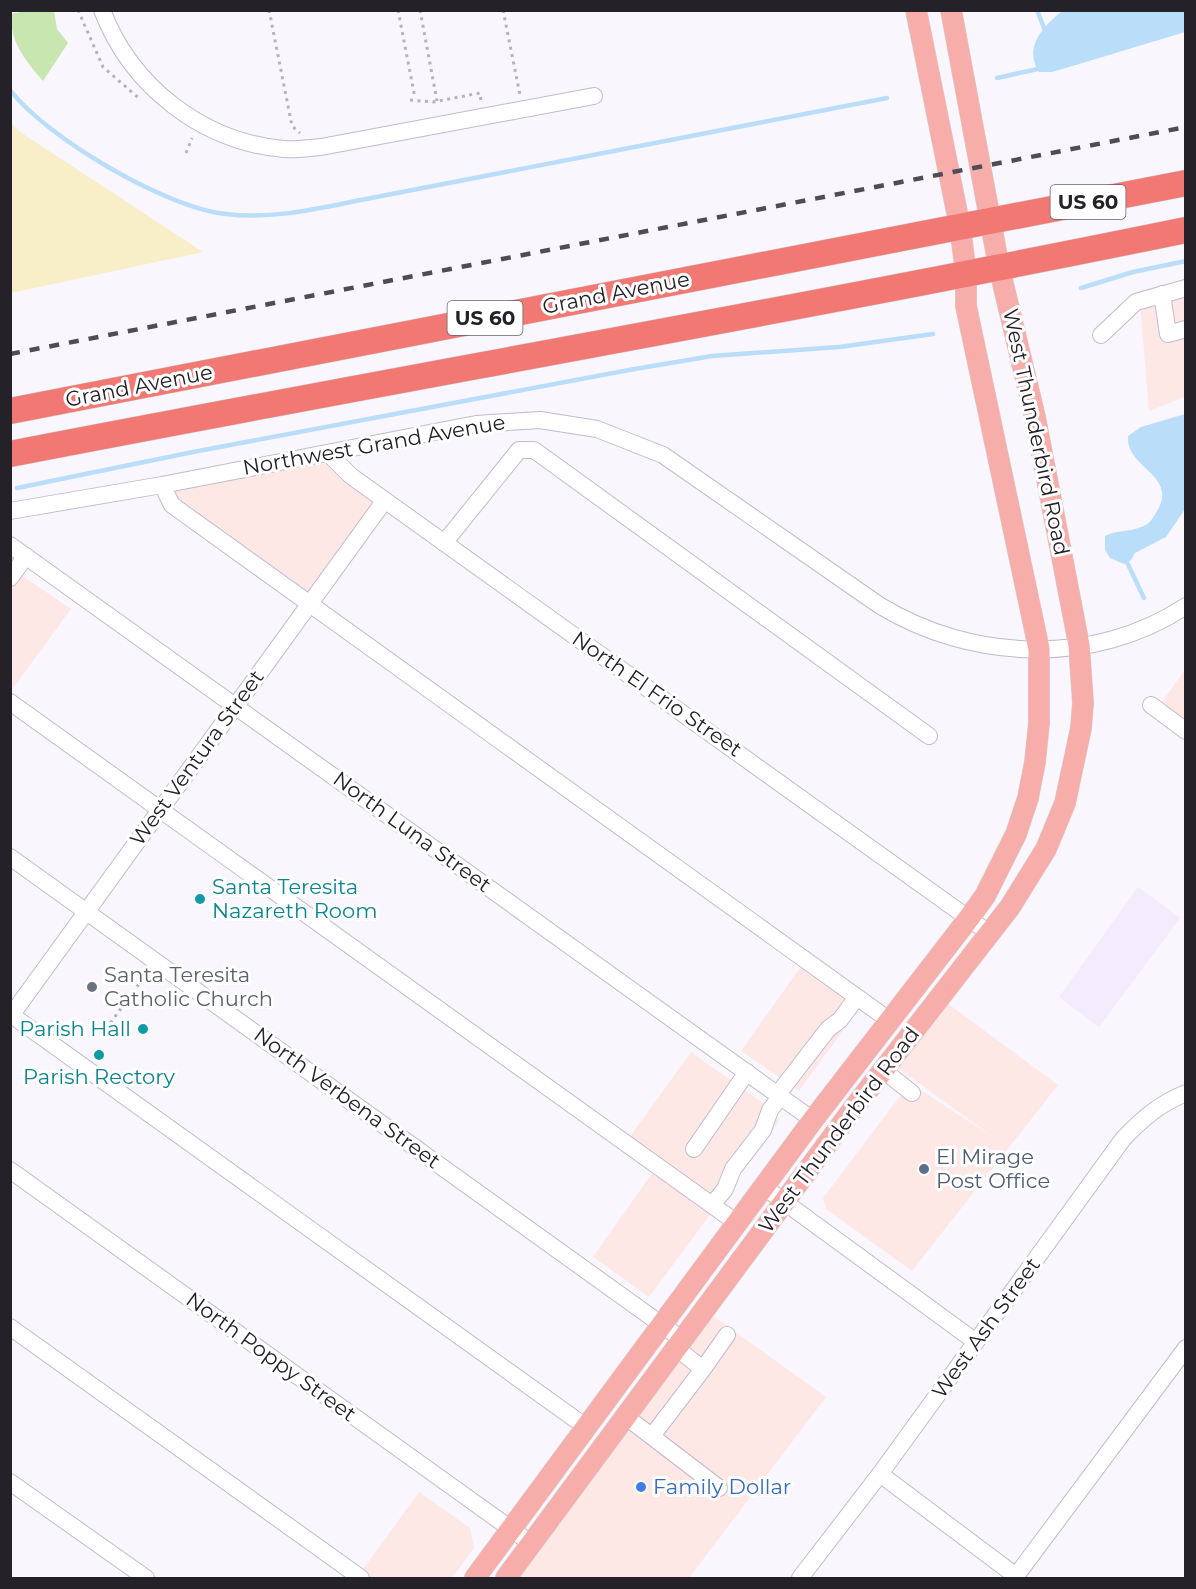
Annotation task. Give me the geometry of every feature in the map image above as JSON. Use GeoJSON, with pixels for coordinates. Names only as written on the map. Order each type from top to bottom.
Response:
{"type":"FeatureCollection","features":[{"type":"Feature","properties":{"kind":"highway","name":"Grand Avenue"},"geometry":{"type":"LineString","coordinates":[[10,411],[1185,183]]}},
{"type":"Feature","properties":{"kind":"highway","name":"Grand Avenue"},"geometry":{"type":"LineString","coordinates":[[10,454],[1185,230]]}},
{"type":"Feature","properties":{"kind":"main road","name":"West Thunderbird Road"},"geometry":{"type":"LineString","coordinates":[[475,1578],[813,1120],[969,918],[999,870],[1016,834],[1028,798],[1039,723],[1039,649],[966,306],[966,273],[960,227],[916,10]]}},
{"type":"Feature","properties":{"kind":"main road","name":"West Thunderbird Road"},"geometry":{"type":"LineString","coordinates":[[506,1578],[784,1202],[1031,877],[1059,821],[1074,771],[1083,703],[1079,645],[1035,417],[999,267],[951,10]]}},
{"type":"Feature","properties":{"kind":"street"},"geometry":{"type":"LineString","coordinates":[[102,10],[114,37],[131,62],[149,87],[169,104],[213,129],[266,147],[308,148],[421,130],[594,96]]}},
{"type":"Feature","properties":{"kind":"street"},"geometry":{"type":"LineString","coordinates":[[1101,335],[1136,302],[1185,288]]}},
{"type":"Feature","properties":{"kind":"street"},"geometry":{"type":"LineString","coordinates":[[1162,294],[1168,334],[1185,329]]}},
{"type":"Feature","properties":{"kind":"street","name":"Northwest Grand Avenue"},"geometry":{"type":"LineString","coordinates":[[10,511],[162,485],[476,424],[513,419],[540,420],[597,429],[643,445],[680,464],[879,604],[916,626],[979,646],[1006,650],[1039,649]]}},
{"type":"Feature","properties":{"kind":"street"},"geometry":{"type":"LineString","coordinates":[[444,543],[519,450],[534,450],[929,736]]}},
{"type":"Feature","properties":{"kind":"street","name":"North El Frio Street"},"geometry":{"type":"LineString","coordinates":[[328,453],[342,469],[989,933]]}},
{"type":"Feature","properties":{"kind":"street"},"geometry":{"type":"LineString","coordinates":[[162,485],[171,505],[889,1020]]}},
{"type":"Feature","properties":{"kind":"street","name":"West Ventura Street"},"geometry":{"type":"LineString","coordinates":[[11,1015],[385,500]]}},
{"type":"Feature","properties":{"kind":"street","name":"North Luna Street"},"geometry":{"type":"LineString","coordinates":[[10,545],[813,1120]]}},
{"type":"Feature","properties":{"kind":"street"},"geometry":{"type":"LineString","coordinates":[[10,578],[26,556]]}},
{"type":"Feature","properties":{"kind":"street"},"geometry":{"type":"LineString","coordinates":[[1039,649],[1079,645],[1136,631],[1185,606]]}},
{"type":"Feature","properties":{"kind":"street"},"geometry":{"type":"LineString","coordinates":[[10,702],[737,1223]]}},
{"type":"Feature","properties":{"kind":"street"},"geometry":{"type":"LineString","coordinates":[[1151,705],[1185,731]]}},
{"type":"Feature","properties":{"kind":"street","name":"North Verbena Street"},"geometry":{"type":"LineString","coordinates":[[10,857],[662,1325],[703,1369]]}},
{"type":"Feature","properties":{"kind":"street"},"geometry":{"type":"LineString","coordinates":[[712,1205],[725,1188],[733,1169],[763,1130],[780,1095],[828,1029],[840,1020],[857,997]]}},
{"type":"Feature","properties":{"kind":"street"},"geometry":{"type":"LineString","coordinates":[[11,1015],[586,1427]]}},
{"type":"Feature","properties":{"kind":"street"},"geometry":{"type":"LineString","coordinates":[[883,1070],[912,1093]]}},
{"type":"Feature","properties":{"kind":"street"},"geometry":{"type":"LineString","coordinates":[[694,1149],[747,1072]]}},
{"type":"Feature","properties":{"kind":"street","name":"West Ash Street"},"geometry":{"type":"LineString","coordinates":[[800,1578],[880,1473],[1123,1139],[1144,1117],[1166,1101],[1185,1093]]}},
{"type":"Feature","properties":{"kind":"street","name":"North Poppy Street"},"geometry":{"type":"LineString","coordinates":[[10,1170],[532,1544]]}},
{"type":"Feature","properties":{"kind":"street"},"geometry":{"type":"LineString","coordinates":[[764,1187],[976,1342]]}},
{"type":"Feature","properties":{"kind":"street"},"geometry":{"type":"LineString","coordinates":[[10,1327],[361,1578]]}},
{"type":"Feature","properties":{"kind":"street"},"geometry":{"type":"LineString","coordinates":[[652,1437],[727,1335]]}},
{"type":"Feature","properties":{"kind":"street"},"geometry":{"type":"LineString","coordinates":[[880,1473],[1016,1576],[1185,1348]]}},
{"type":"Feature","properties":{"kind":"street"},"geometry":{"type":"LineString","coordinates":[[625,1416],[719,1488]]}},
{"type":"Feature","properties":{"kind":"street"},"geometry":{"type":"LineString","coordinates":[[10,1482],[146,1578]]}},
{"type":"Feature","properties":{"kind":"path"},"geometry":{"type":"LineString","coordinates":[[269,10],[291,126],[301,134],[308,148]]}},
{"type":"Feature","properties":{"kind":"path"},"geometry":{"type":"LineString","coordinates":[[398,10],[415,98]]}},
{"type":"Feature","properties":{"kind":"path"},"geometry":{"type":"LineString","coordinates":[[420,10],[437,101]]}},
{"type":"Feature","properties":{"kind":"path"},"geometry":{"type":"LineString","coordinates":[[503,10],[520,96],[518,98]]}},
{"type":"Feature","properties":{"kind":"path"},"geometry":{"type":"LineString","coordinates":[[410,100],[415,98],[437,101],[480,93],[481,102],[486,104]]}},
{"type":"Feature","properties":{"kind":"path"},"geometry":{"type":"LineString","coordinates":[[106,1029],[147,973]]}},
{"type":"Feature","properties":{"kind":"shaded area"},"geometry":{"type":"Polygon","coordinates":[[[1185,279],[1185,397],[1149,411],[1139,291],[1185,279]]]}},
{"type":"Feature","properties":{"kind":"shaded area"},"geometry":{"type":"Polygon","coordinates":[[[324,459],[377,501],[307,596],[172,500],[167,487],[324,459]]]}},
{"type":"Feature","properties":{"kind":"shaded area"},"geometry":{"type":"Polygon","coordinates":[[[11,568],[71,609],[11,691],[11,568]]]}},
{"type":"Feature","properties":{"kind":"shaded area"},"geometry":{"type":"Polygon","coordinates":[[[1185,670],[1185,721],[1161,703],[1185,670]]]}},
{"type":"Feature","properties":{"kind":"shaded area"},"geometry":{"type":"Polygon","coordinates":[[[1138,887],[1180,918],[1099,1027],[1059,997],[1138,887]]]}},
{"type":"Feature","properties":{"kind":"shaded area"},"geometry":{"type":"Polygon","coordinates":[[[802,965],[860,1007],[799,1091],[741,1051],[802,965]]]}},
{"type":"Feature","properties":{"kind":"shaded area"},"geometry":{"type":"Polygon","coordinates":[[[943,1000],[1058,1085],[912,1271],[826,1209],[823,1198],[910,1083],[993,1137],[894,1065],[943,1000]]]}},
{"type":"Feature","properties":{"kind":"shaded area"},"geometry":{"type":"Polygon","coordinates":[[[691,1052],[777,1113],[778,1123],[649,1297],[593,1257],[653,1172],[621,1149],[691,1052]]]}},
{"type":"Feature","properties":{"kind":"shaded area"},"geometry":{"type":"Polygon","coordinates":[[[713,1316],[826,1397],[689,1578],[519,1578],[713,1316]]]}},
{"type":"Feature","properties":{"kind":"shaded area"},"geometry":{"type":"Polygon","coordinates":[[[419,1492],[470,1528],[474,1548],[452,1578],[371,1578],[361,1572],[419,1492]]]}},
{"type":"Feature","properties":{"kind":"green space"},"geometry":{"type":"Polygon","coordinates":[[[25,11],[54,11],[57,29],[68,43],[43,81],[20,50],[13,33],[11,14],[25,11]]]}},
{"type":"Feature","properties":{"kind":"sand"},"geometry":{"type":"Polygon","coordinates":[[[10,123],[23,134],[203,252],[11,293],[10,123]]]}},
{"type":"Feature","properties":{"kind":"water"},"geometry":{"type":"Polygon","coordinates":[[[1062,11],[1185,11],[1185,32],[1052,72],[1039,72],[1033,54],[1037,38],[1062,11]]]}},
{"type":"Feature","properties":{"kind":"water"},"geometry":{"type":"Polygon","coordinates":[[[1185,414],[1185,509],[1166,537],[1135,553],[1131,560],[1124,564],[1110,558],[1105,550],[1105,536],[1136,529],[1146,524],[1154,516],[1162,499],[1157,480],[1134,456],[1129,447],[1128,436],[1141,427],[1185,414]]]}},
{"type":"Feature","properties":{"kind":"waterway"},"geometry":{"type":"LineString","coordinates":[[1037,10],[1046,33]]}},
{"type":"Feature","properties":{"kind":"waterway"},"geometry":{"type":"LineString","coordinates":[[997,78],[1042,68]]}},
{"type":"Feature","properties":{"kind":"waterway"},"geometry":{"type":"LineString","coordinates":[[10,90],[27,109],[51,129],[109,168],[172,199],[201,209],[244,215],[279,214],[314,209],[887,98]]}},
{"type":"Feature","properties":{"kind":"waterway"},"geometry":{"type":"LineString","coordinates":[[1081,288],[1133,272],[1186,261]]}},
{"type":"Feature","properties":{"kind":"waterway"},"geometry":{"type":"LineString","coordinates":[[17,488],[193,452],[712,356],[839,347],[933,334]]}},
{"type":"Feature","properties":{"kind":"waterway"},"geometry":{"type":"LineString","coordinates":[[1125,558],[1144,598]]}},
{"type":"Feature","properties":{"kind":"railway"},"geometry":{"type":"LineString","coordinates":[[10,354],[1186,127]]}},
{"type":"Feature","properties":{"kind":"place","name":"Santa Teresita Nazareth Room"},"geometry":{"type":"Point","coordinates":[200,899]}},
{"type":"Feature","properties":{"kind":"place","name":"Santa Teresita Catholic Church"},"geometry":{"type":"Point","coordinates":[92,987]}},
{"type":"Feature","properties":{"kind":"place","name":"Parish Hall"},"geometry":{"type":"Point","coordinates":[143,1029]}},
{"type":"Feature","properties":{"kind":"place","name":"Parish Rectory"},"geometry":{"type":"Point","coordinates":[99,1055]}},
{"type":"Feature","properties":{"kind":"place","name":"El Mirage Post Office"},"geometry":{"type":"Point","coordinates":[924,1169]}},
{"type":"Feature","properties":{"kind":"place","name":"Family Dollar"},"geometry":{"type":"Point","coordinates":[641,1487]}}]}
